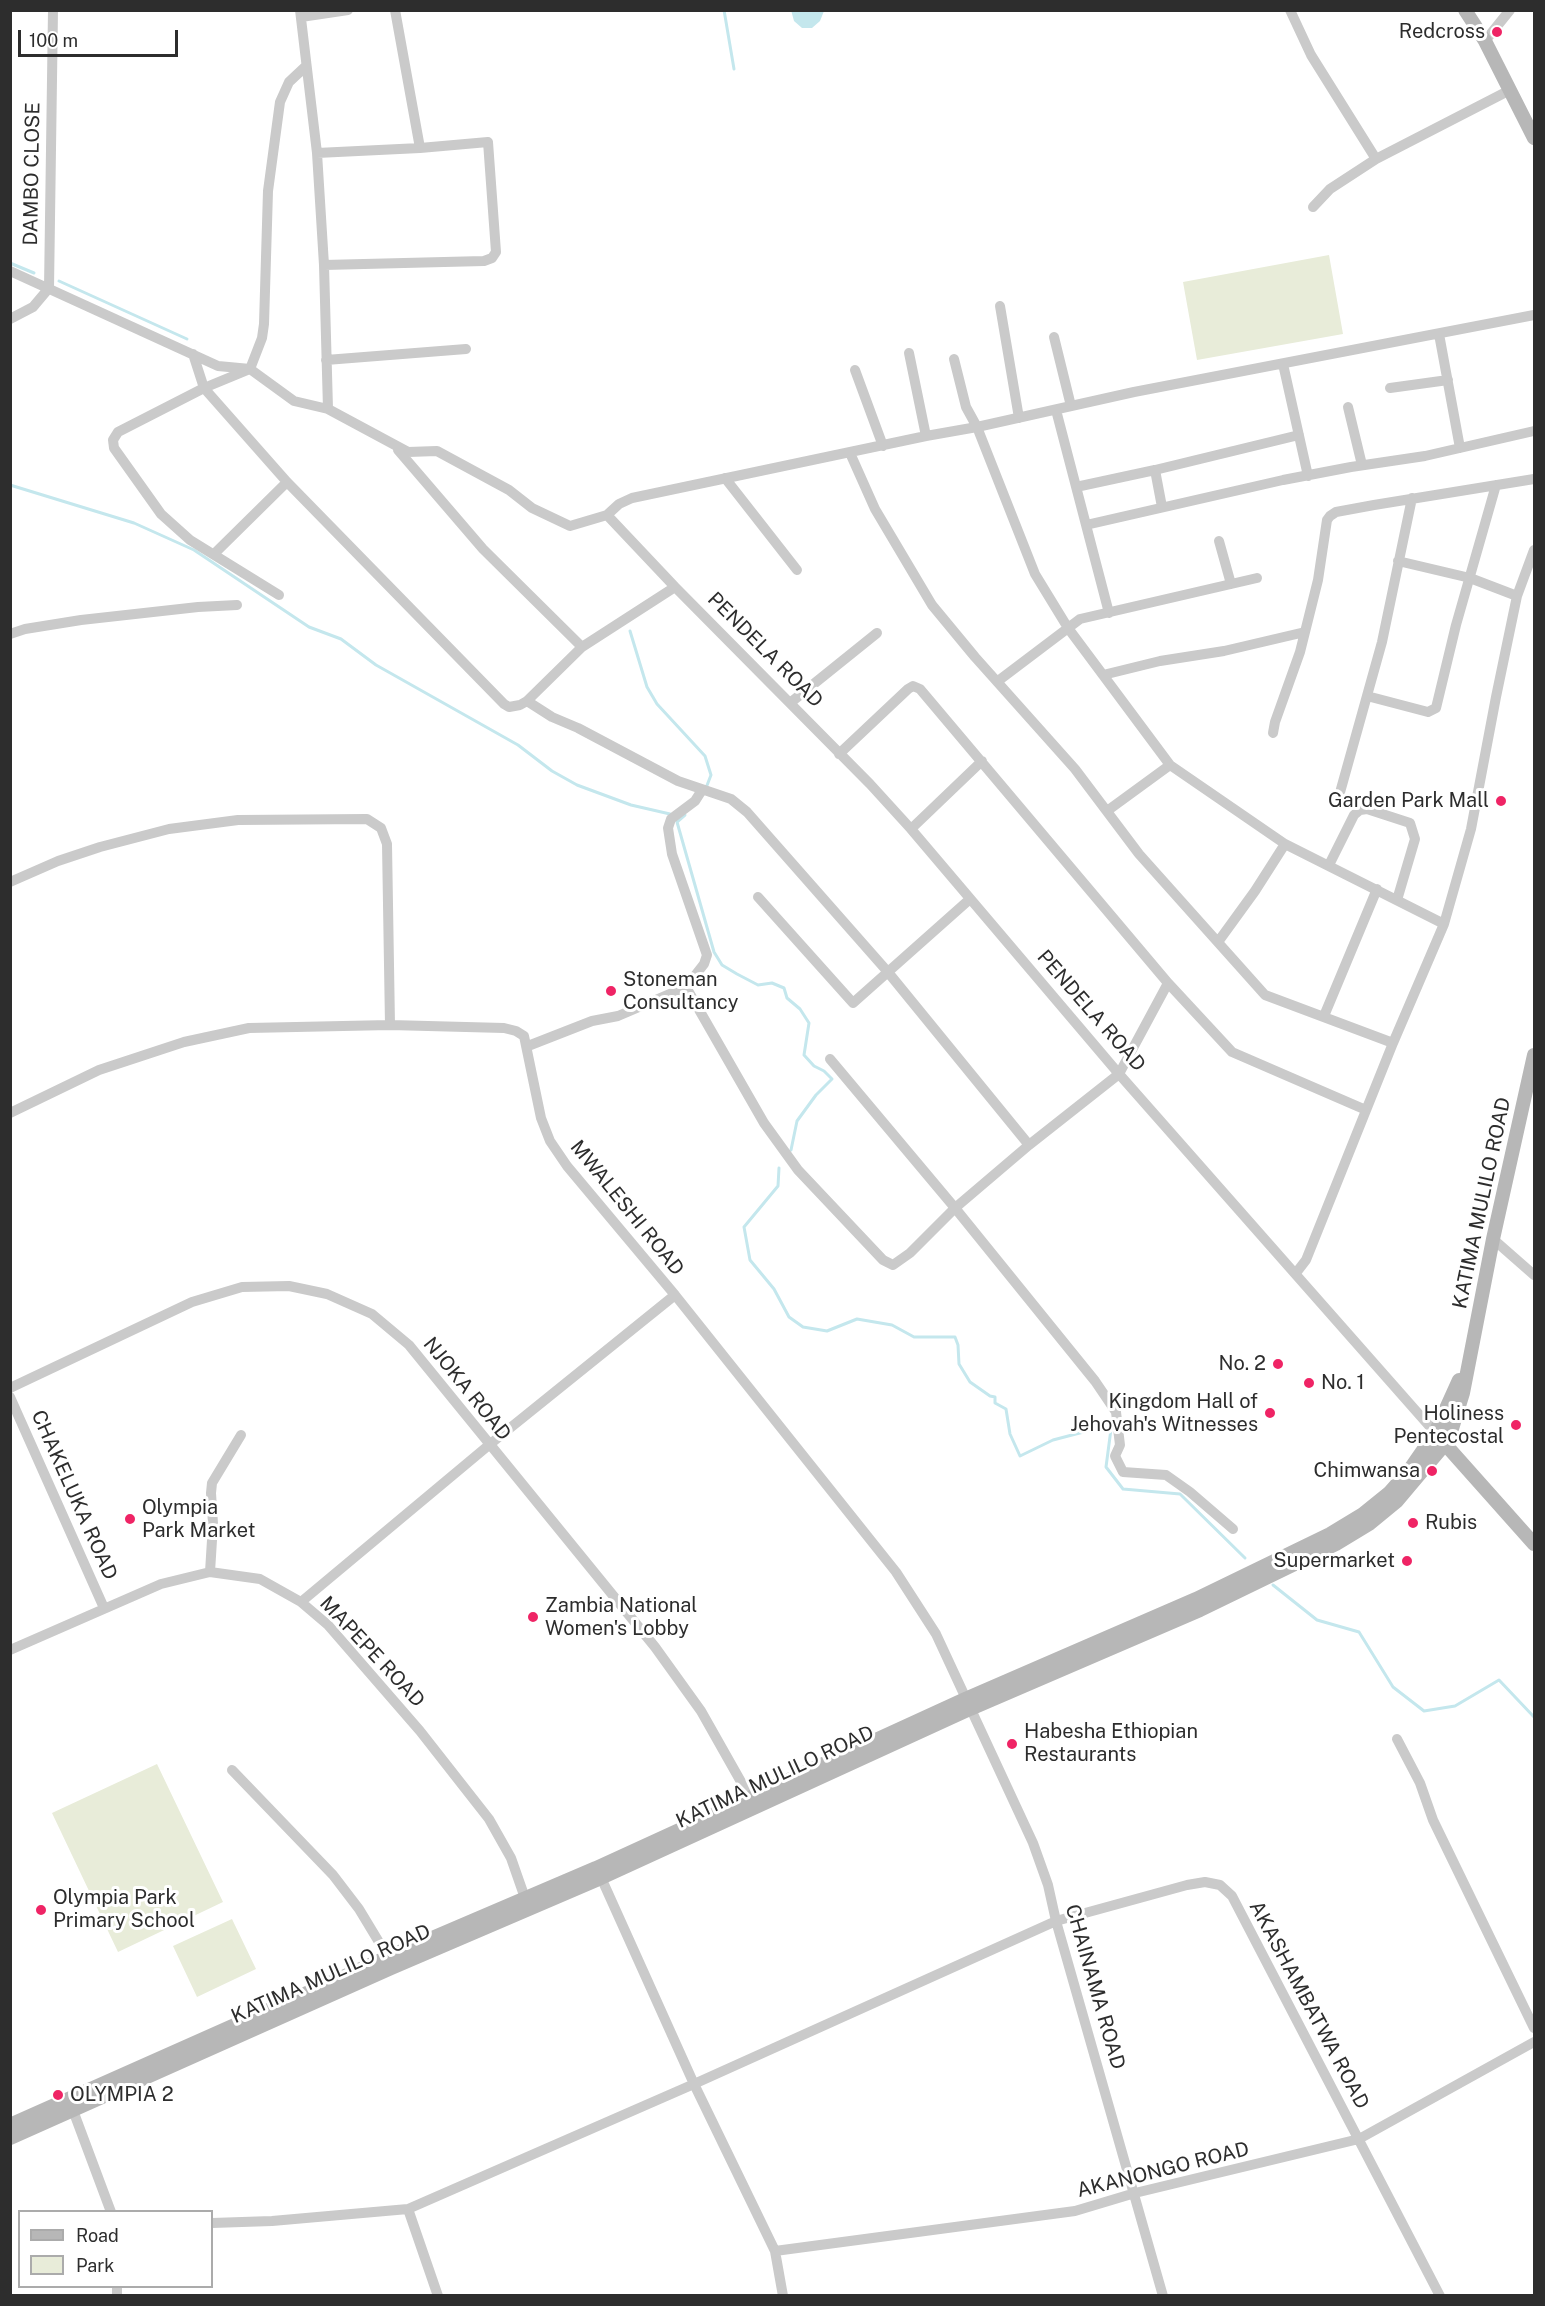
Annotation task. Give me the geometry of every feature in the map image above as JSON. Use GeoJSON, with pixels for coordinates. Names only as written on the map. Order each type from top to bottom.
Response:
{"type":"FeatureCollection","features":[{"type":"Feature","properties":{"kind":"main road"},"geometry":{"type":"LineString","coordinates":[[1464,10],[1485,41],[1534,138]]}},
{"type":"Feature","properties":{"kind":"main road","name":"KATIMA MULILO ROAD"},"geometry":{"type":"LineString","coordinates":[[968,1704],[1200,1610],[1336,1544],[1370,1524],[1397,1501],[1446,1444],[1463,1393],[1493,1239],[1534,1055]]}},
{"type":"Feature","properties":{"kind":"main road","name":"KATIMA MULILO ROAD"},"geometry":{"type":"LineString","coordinates":[[10,2126],[72,2106],[391,1968],[1196,1599],[1330,1534],[1363,1514],[1389,1493],[1422,1453],[1435,1433],[1469,1359]]}},
{"type":"Feature","properties":{"kind":"main road","name":"PENDELA ROAD"},"geometry":{"type":"LineString","coordinates":[[1446,1444],[1534,1544]]}},
{"type":"Feature","properties":{"kind":"main road","name":"KATIMA MULILO ROAD"},"geometry":{"type":"LineString","coordinates":[[10,2138],[72,2106],[388,1957],[525,1898],[599,1873]]}},
{"type":"Feature","properties":{"kind":"street","name":"DAMBO CLOSE"},"geometry":{"type":"LineString","coordinates":[[49,288],[53,10]]}},
{"type":"Feature","properties":{"kind":"street"},"geometry":{"type":"LineString","coordinates":[[328,409],[324,265],[317,153],[300,14],[348,10]]}},
{"type":"Feature","properties":{"kind":"street"},"geometry":{"type":"LineString","coordinates":[[395,10],[420,148]]}},
{"type":"Feature","properties":{"kind":"street"},"geometry":{"type":"LineString","coordinates":[[1290,10],[1311,55],[1376,159]]}},
{"type":"Feature","properties":{"kind":"street"},"geometry":{"type":"LineString","coordinates":[[1485,41],[1510,10]]}},
{"type":"Feature","properties":{"kind":"street"},"geometry":{"type":"LineString","coordinates":[[279,595],[190,540],[161,514],[114,448],[113,440],[118,432],[204,388],[250,369],[262,338],[264,324],[268,190],[280,102],[289,82],[305,67]]}},
{"type":"Feature","properties":{"kind":"street"},"geometry":{"type":"LineString","coordinates":[[1313,207],[1330,189],[1376,159],[1510,90]]}},
{"type":"Feature","properties":{"kind":"street"},"geometry":{"type":"LineString","coordinates":[[317,153],[488,142],[496,252],[492,258],[484,261],[324,265]]}},
{"type":"Feature","properties":{"kind":"street"},"geometry":{"type":"LineString","coordinates":[[10,271],[218,366],[250,369],[294,401],[328,409],[408,452],[437,451],[508,490],[532,508],[570,526],[607,515],[619,504],[632,498],[977,427],[1134,392],[1534,315]]}},
{"type":"Feature","properties":{"kind":"street"},"geometry":{"type":"LineString","coordinates":[[10,319],[33,307],[49,288]]}},
{"type":"Feature","properties":{"kind":"street"},"geometry":{"type":"LineString","coordinates":[[1000,306],[1019,418]]}},
{"type":"Feature","properties":{"kind":"street"},"geometry":{"type":"LineString","coordinates":[[1439,334],[1460,448]]}},
{"type":"Feature","properties":{"kind":"street"},"geometry":{"type":"LineString","coordinates":[[1053,336],[1071,406]]}},
{"type":"Feature","properties":{"kind":"street"},"geometry":{"type":"LineString","coordinates":[[326,360],[466,349]]}},
{"type":"Feature","properties":{"kind":"street"},"geometry":{"type":"LineString","coordinates":[[909,353],[926,436]]}},
{"type":"Feature","properties":{"kind":"street"},"geometry":{"type":"LineString","coordinates":[[192,354],[204,388],[287,482],[509,707],[527,702],[582,647],[675,587]]}},
{"type":"Feature","properties":{"kind":"street"},"geometry":{"type":"LineString","coordinates":[[954,359],[966,407],[977,427],[1035,574],[1068,628],[1170,765],[1286,844],[1444,924]]}},
{"type":"Feature","properties":{"kind":"street"},"geometry":{"type":"LineString","coordinates":[[1283,364],[1308,476]]}},
{"type":"Feature","properties":{"kind":"street"},"geometry":{"type":"LineString","coordinates":[[855,370],[883,446]]}},
{"type":"Feature","properties":{"kind":"street"},"geometry":{"type":"LineString","coordinates":[[1389,388],[1448,380]]}},
{"type":"Feature","properties":{"kind":"street"},"geometry":{"type":"LineString","coordinates":[[1348,407],[1362,465]]}},
{"type":"Feature","properties":{"kind":"street"},"geometry":{"type":"LineString","coordinates":[[1056,410],[1109,613]]}},
{"type":"Feature","properties":{"kind":"street"},"geometry":{"type":"LineString","coordinates":[[1086,525],[1362,465],[1425,456],[1534,430]]}},
{"type":"Feature","properties":{"kind":"street"},"geometry":{"type":"LineString","coordinates":[[1076,486],[1155,470],[1299,435]]}},
{"type":"Feature","properties":{"kind":"street"},"geometry":{"type":"LineString","coordinates":[[393,444],[483,549],[582,647]]}},
{"type":"Feature","properties":{"kind":"street"},"geometry":{"type":"LineString","coordinates":[[850,453],[875,509],[932,605],[1075,769],[1139,854],[1265,995],[1393,1043]]}},
{"type":"Feature","properties":{"kind":"street"},"geometry":{"type":"LineString","coordinates":[[1155,470],[1162,507]]}},
{"type":"Feature","properties":{"kind":"street"},"geometry":{"type":"LineString","coordinates":[[725,478],[797,570]]}},
{"type":"Feature","properties":{"kind":"street"},"geometry":{"type":"LineString","coordinates":[[1273,733],[1305,632],[1318,580],[1327,520],[1336,512],[1534,479]]}},
{"type":"Feature","properties":{"kind":"street"},"geometry":{"type":"LineString","coordinates":[[214,554],[287,482]]}},
{"type":"Feature","properties":{"kind":"street"},"geometry":{"type":"LineString","coordinates":[[1367,696],[1428,712],[1436,708],[1456,625],[1497,485]]}},
{"type":"Feature","properties":{"kind":"street"},"geometry":{"type":"LineString","coordinates":[[1339,796],[1382,642],[1412,498]]}},
{"type":"Feature","properties":{"kind":"street","name":"PENDELA ROAD"},"geometry":{"type":"LineString","coordinates":[[607,515],[870,784],[911,829],[1119,1074],[1446,1444]]}},
{"type":"Feature","properties":{"kind":"street"},"geometry":{"type":"LineString","coordinates":[[1219,541],[1231,584]]}},
{"type":"Feature","properties":{"kind":"street"},"geometry":{"type":"LineString","coordinates":[[1296,1273],[1306,1260],[1393,1043],[1444,924],[1471,829],[1517,596],[1534,550]]}},
{"type":"Feature","properties":{"kind":"street"},"geometry":{"type":"LineString","coordinates":[[1398,561],[1470,578],[1517,596]]}},
{"type":"Feature","properties":{"kind":"street"},"geometry":{"type":"LineString","coordinates":[[998,681],[1080,619],[1257,578]]}},
{"type":"Feature","properties":{"kind":"street"},"geometry":{"type":"LineString","coordinates":[[10,634],[25,629],[81,620],[237,605]]}},
{"type":"Feature","properties":{"kind":"street"},"geometry":{"type":"LineString","coordinates":[[1103,675],[1160,661],[1224,651],[1305,632]]}},
{"type":"Feature","properties":{"kind":"street"},"geometry":{"type":"LineString","coordinates":[[790,703],[877,633]]}},
{"type":"Feature","properties":{"kind":"street"},"geometry":{"type":"LineString","coordinates":[[839,754],[913,686],[920,689],[1168,982],[1232,1052],[1366,1110]]}},
{"type":"Feature","properties":{"kind":"street"},"geometry":{"type":"LineString","coordinates":[[527,702],[678,781],[702,790],[716,792],[731,799],[747,812],[887,971],[1029,1145]]}},
{"type":"Feature","properties":{"kind":"street"},"geometry":{"type":"LineString","coordinates":[[911,829],[982,761]]}},
{"type":"Feature","properties":{"kind":"street"},"geometry":{"type":"LineString","coordinates":[[1107,811],[1170,765]]}},
{"type":"Feature","properties":{"kind":"street"},"geometry":{"type":"LineString","coordinates":[[10,1113],[99,1070],[184,1042],[249,1028],[390,1025],[504,1028],[524,1036],[528,1046],[592,1021],[618,1016],[686,987],[704,964],[707,955],[672,854],[668,828],[671,819],[695,801],[702,790]]}},
{"type":"Feature","properties":{"kind":"street"},"geometry":{"type":"LineString","coordinates":[[1329,865],[1354,814],[1360,810],[1367,809],[1410,823],[1414,839],[1397,900]]}},
{"type":"Feature","properties":{"kind":"street"},"geometry":{"type":"LineString","coordinates":[[10,882],[58,861],[100,847],[169,829],[238,820],[367,819],[381,828],[387,844],[390,1025]]}},
{"type":"Feature","properties":{"kind":"street"},"geometry":{"type":"LineString","coordinates":[[1218,942],[1286,844]]}},
{"type":"Feature","properties":{"kind":"street"},"geometry":{"type":"LineString","coordinates":[[1324,1016],[1377,889]]}},
{"type":"Feature","properties":{"kind":"street"},"geometry":{"type":"LineString","coordinates":[[758,897],[853,1003],[970,899]]}},
{"type":"Feature","properties":{"kind":"street"},"geometry":{"type":"LineString","coordinates":[[686,987],[764,1123],[798,1170],[883,1260],[893,1264],[910,1253],[955,1208],[1029,1145],[1119,1074],[1168,982]]}},
{"type":"Feature","properties":{"kind":"street","name":"MWALESHI ROAD"},"geometry":{"type":"LineString","coordinates":[[528,1046],[541,1118],[550,1141],[567,1166],[675,1295],[896,1572],[936,1634],[968,1704]]}},
{"type":"Feature","properties":{"kind":"street"},"geometry":{"type":"LineString","coordinates":[[830,1059],[955,1208],[1095,1381],[1116,1412],[1120,1445],[1115,1456],[1123,1472],[1166,1475],[1190,1492],[1233,1529]]}},
{"type":"Feature","properties":{"kind":"street"},"geometry":{"type":"LineString","coordinates":[[1493,1239],[1534,1275]]}},
{"type":"Feature","properties":{"kind":"street","name":"NJOKA ROAD"},"geometry":{"type":"LineString","coordinates":[[10,1388],[192,1302],[242,1287],[289,1286],[327,1294],[372,1314],[409,1345],[655,1647],[701,1711],[752,1801]]}},
{"type":"Feature","properties":{"kind":"street"},"geometry":{"type":"LineString","coordinates":[[301,1602],[489,1445],[675,1295]]}},
{"type":"Feature","properties":{"kind":"street","name":"CHAKELUKA ROAD"},"geometry":{"type":"LineString","coordinates":[[10,1397],[104,1608]]}},
{"type":"Feature","properties":{"kind":"street"},"geometry":{"type":"LineString","coordinates":[[210,1572],[213,1524],[212,1484],[241,1435]]}},
{"type":"Feature","properties":{"kind":"street","name":"MAPEPE ROAD"},"geometry":{"type":"LineString","coordinates":[[10,1650],[161,1584],[210,1572],[260,1579],[301,1602],[328,1625],[413,1722],[489,1819],[511,1858],[525,1898]]}},
{"type":"Feature","properties":{"kind":"street","name":"CHAINAMA ROAD"},"geometry":{"type":"LineString","coordinates":[[968,1704],[1033,1842],[1048,1885],[1056,1921],[1163,2295]]}},
{"type":"Feature","properties":{"kind":"street"},"geometry":{"type":"LineString","coordinates":[[1397,1739],[1420,1783],[1433,1820],[1534,2028]]}},
{"type":"Feature","properties":{"kind":"street"},"geometry":{"type":"LineString","coordinates":[[232,1770],[333,1875],[359,1909],[388,1957]]}},
{"type":"Feature","properties":{"kind":"street"},"geometry":{"type":"LineString","coordinates":[[599,1873],[694,2084],[775,2251],[783,2295]]}},
{"type":"Feature","properties":{"kind":"street","name":"AKASHAMBATWA ROAD"},"geometry":{"type":"LineString","coordinates":[[213,2223],[272,2221],[408,2209],[694,2084],[1056,1921],[1205,1882],[1220,1884],[1232,1896],[1440,2295]]}},
{"type":"Feature","properties":{"kind":"street","name":"AKANONGO ROAD"},"geometry":{"type":"LineString","coordinates":[[775,2251],[1075,2211],[1135,2193],[1359,2139],[1534,2042]]}},
{"type":"Feature","properties":{"kind":"street"},"geometry":{"type":"LineString","coordinates":[[72,2106],[111,2210]]}},
{"type":"Feature","properties":{"kind":"street"},"geometry":{"type":"LineString","coordinates":[[408,2209],[438,2295]]}},
{"type":"Feature","properties":{"kind":"green space"},"geometry":{"type":"Polygon","coordinates":[[[1329,255],[1343,334],[1197,360],[1183,282],[1329,255]]]}},
{"type":"Feature","properties":{"kind":"green space"},"geometry":{"type":"Polygon","coordinates":[[[157,1764],[223,1902],[118,1952],[52,1813],[157,1764]]]}},
{"type":"Feature","properties":{"kind":"green space"},"geometry":{"type":"Polygon","coordinates":[[[232,1919],[256,1969],[197,1997],[173,1946],[232,1919]]]}},
{"type":"Feature","properties":{"kind":"water"},"geometry":{"type":"Polygon","coordinates":[[[791,10],[824,11],[820,21],[812,28],[802,28],[794,21],[791,10]]]}},
{"type":"Feature","properties":{"kind":"waterway"},"geometry":{"type":"LineString","coordinates":[[724,10],[734,69]]}},
{"type":"Feature","properties":{"kind":"waterway"},"geometry":{"type":"LineString","coordinates":[[10,263],[34,273]]}},
{"type":"Feature","properties":{"kind":"waterway"},"geometry":{"type":"LineString","coordinates":[[59,281],[187,339]]}},
{"type":"Feature","properties":{"kind":"waterway"},"geometry":{"type":"LineString","coordinates":[[10,485],[134,523],[194,550],[309,627],[341,639],[376,665],[518,745],[552,771],[577,785],[631,805],[670,814]]}},
{"type":"Feature","properties":{"kind":"waterway"},"geometry":{"type":"LineString","coordinates":[[630,631],[647,687],[657,704],[705,756],[711,775],[706,788]]}},
{"type":"Feature","properties":{"kind":"waterway"},"geometry":{"type":"LineString","coordinates":[[685,815],[677,822],[714,952],[722,965],[758,985],[772,983],[784,988],[787,998],[800,1009],[809,1023],[804,1055],[814,1066],[824,1071],[832,1079],[816,1095],[797,1121],[791,1150]]}},
{"type":"Feature","properties":{"kind":"waterway"},"geometry":{"type":"LineString","coordinates":[[779,1168],[778,1186],[744,1227],[750,1260],[774,1289],[789,1317],[803,1327],[827,1331],[857,1319],[892,1325],[914,1337],[955,1337],[959,1364],[970,1382],[995,1397],[995,1403],[1006,1409],[1010,1434],[1020,1456],[1053,1440],[1095,1429],[1111,1429],[1106,1467],[1123,1489],[1180,1494],[1245,1558]]}},
{"type":"Feature","properties":{"kind":"waterway"},"geometry":{"type":"LineString","coordinates":[[1273,1585],[1317,1620],[1359,1632],[1393,1687],[1424,1711],[1455,1706],[1499,1680],[1534,1717]]}},
{"type":"Feature","properties":{"kind":"place","name":"Redcross"},"geometry":{"type":"Point","coordinates":[1497,32]}},
{"type":"Feature","properties":{"kind":"place","name":"Garden Park Mall"},"geometry":{"type":"Point","coordinates":[1501,801]}},
{"type":"Feature","properties":{"kind":"place","name":"Stoneman Consultancy"},"geometry":{"type":"Point","coordinates":[611,991]}},
{"type":"Feature","properties":{"kind":"place","name":"No. 2"},"geometry":{"type":"Point","coordinates":[1278,1364]}},
{"type":"Feature","properties":{"kind":"place","name":"No. 1"},"geometry":{"type":"Point","coordinates":[1309,1383]}},
{"type":"Feature","properties":{"kind":"place","name":"Kingdom Hall of Jehovah's Witnesses"},"geometry":{"type":"Point","coordinates":[1270,1413]}},
{"type":"Feature","properties":{"kind":"place","name":"Holiness Pentecostal"},"geometry":{"type":"Point","coordinates":[1516,1425]}},
{"type":"Feature","properties":{"kind":"place","name":"Chimwansa"},"geometry":{"type":"Point","coordinates":[1432,1471]}},
{"type":"Feature","properties":{"kind":"place","name":"Olympia Park Market"},"geometry":{"type":"Point","coordinates":[130,1519]}},
{"type":"Feature","properties":{"kind":"place","name":"Rubis"},"geometry":{"type":"Point","coordinates":[1413,1523]}},
{"type":"Feature","properties":{"kind":"place","name":"Supermarket"},"geometry":{"type":"Point","coordinates":[1407,1561]}},
{"type":"Feature","properties":{"kind":"place","name":"Zambia National Women's Lobby"},"geometry":{"type":"Point","coordinates":[533,1617]}},
{"type":"Feature","properties":{"kind":"place","name":"Habesha Ethiopian Restaurants"},"geometry":{"type":"Point","coordinates":[1012,1744]}},
{"type":"Feature","properties":{"kind":"place","name":"Olympia Park Primary School"},"geometry":{"type":"Point","coordinates":[41,1910]}},
{"type":"Feature","properties":{"kind":"place","name":"OLYMPIA 2"},"geometry":{"type":"Point","coordinates":[58,2095]}}]}
